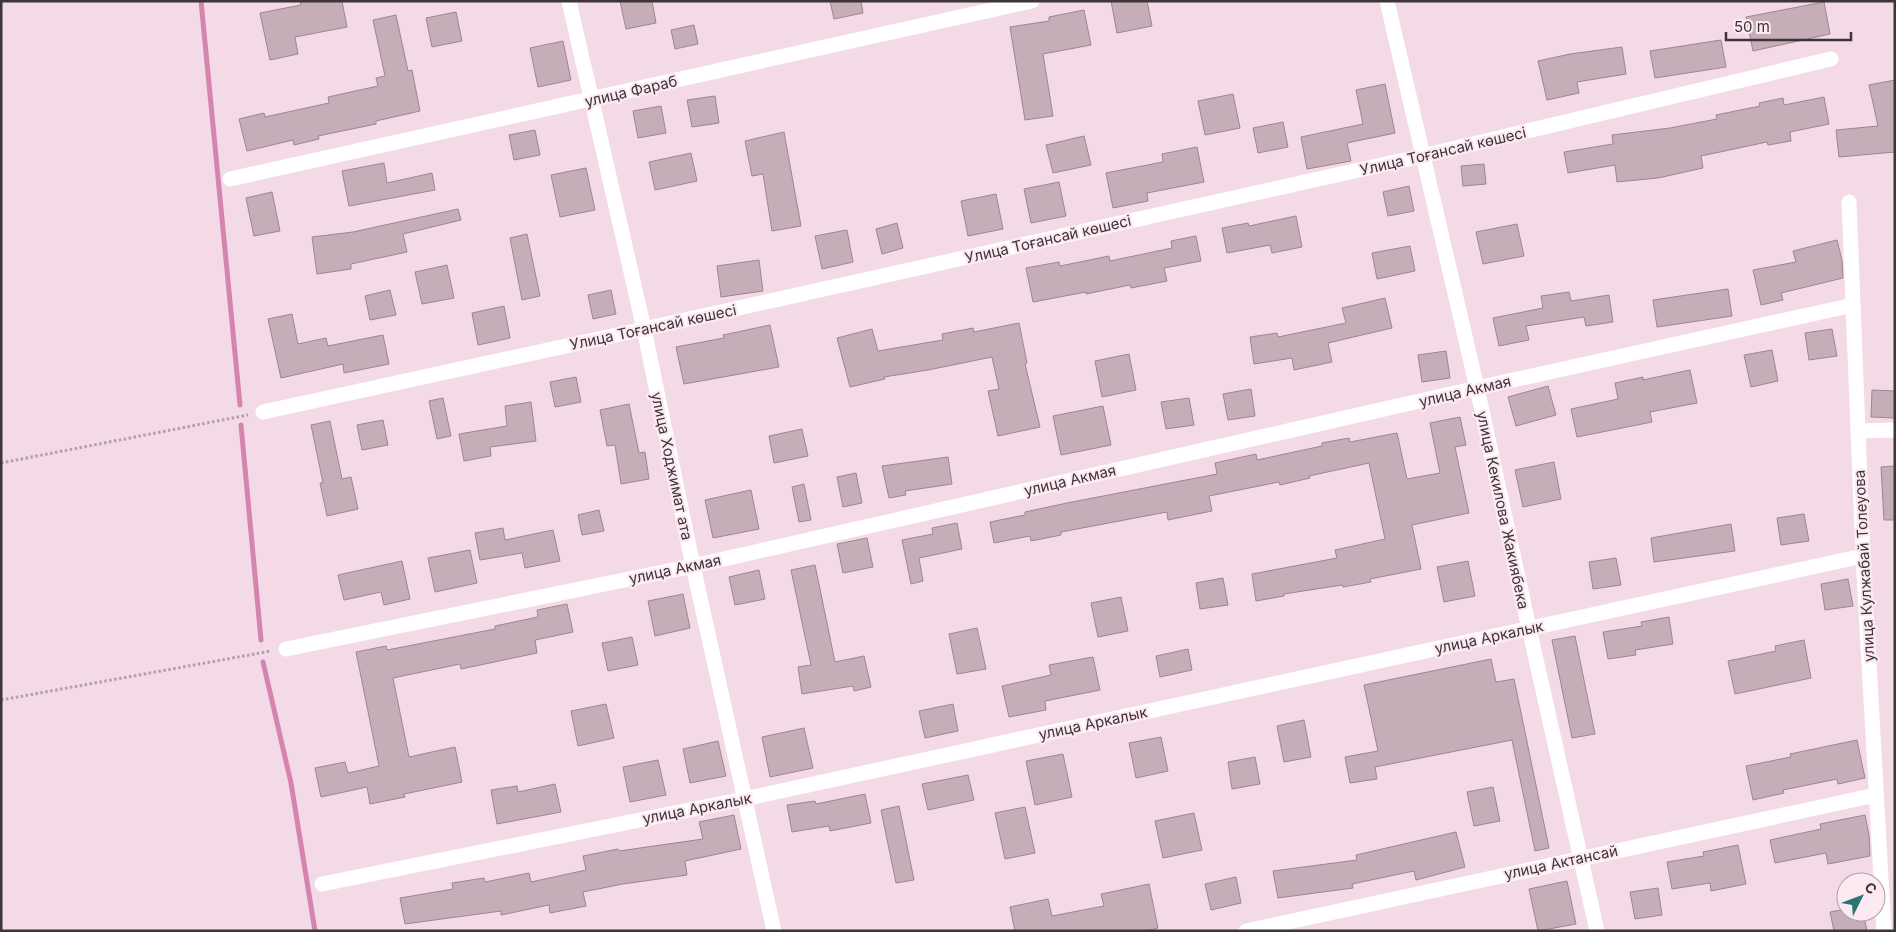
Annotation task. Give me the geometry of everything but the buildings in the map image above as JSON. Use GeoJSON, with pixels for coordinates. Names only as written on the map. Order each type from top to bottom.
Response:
{"type":"FeatureCollection","features":[{"type":"Feature","properties":{"kind":"street","name":"улица Ходжимат ата"},"geometry":{"type":"LineString","coordinates":[[569,1],[644,330],[692,566],[774,931]]}},
{"type":"Feature","properties":{"kind":"street","name":"улица Фараб"},"geometry":{"type":"LineString","coordinates":[[230,179],[1032,1]]}},
{"type":"Feature","properties":{"kind":"street","name":"улица Кекилова Жакиябека"},"geometry":{"type":"LineString","coordinates":[[1387,1],[1477,388],[1597,931]]}},
{"type":"Feature","properties":{"kind":"street","name":"Улица Тоғансай көшесі"},"geometry":{"type":"LineString","coordinates":[[263,412],[644,330],[1422,156],[1831,59]]}},
{"type":"Feature","properties":{"kind":"street","name":"улица Кулжабай Толеуова"},"geometry":{"type":"LineString","coordinates":[[1849,202],[1863,556],[1884,931]]}},
{"type":"Feature","properties":{"kind":"street","name":"улица Акмая"},"geometry":{"type":"LineString","coordinates":[[286,649],[692,566],[1853,305]]}},
{"type":"Feature","properties":{"kind":"street"},"geometry":{"type":"LineString","coordinates":[[1858,431],[1895,430]]}},
{"type":"Feature","properties":{"kind":"street","name":"улица Аркалык"},"geometry":{"type":"LineString","coordinates":[[322,884],[744,799],[1863,556]]}},
{"type":"Feature","properties":{"kind":"street","name":"улица Актансай"},"geometry":{"type":"LineString","coordinates":[[1246,931],[1876,795]]}},
{"type":"Feature","properties":{"kind":"path"},"geometry":{"type":"LineString","coordinates":[[1,463],[263,412]]}},
{"type":"Feature","properties":{"kind":"path"},"geometry":{"type":"LineString","coordinates":[[1,700],[286,649]]}},
{"type":"Feature","properties":{"kind":"waterway"},"geometry":{"type":"LineString","coordinates":[[201,1],[240,405]]}},
{"type":"Feature","properties":{"kind":"waterway"},"geometry":{"type":"LineString","coordinates":[[241,425],[261,640]]}},
{"type":"Feature","properties":{"kind":"waterway"},"geometry":{"type":"LineString","coordinates":[[263,662],[291,783],[315,931]]}}]}
